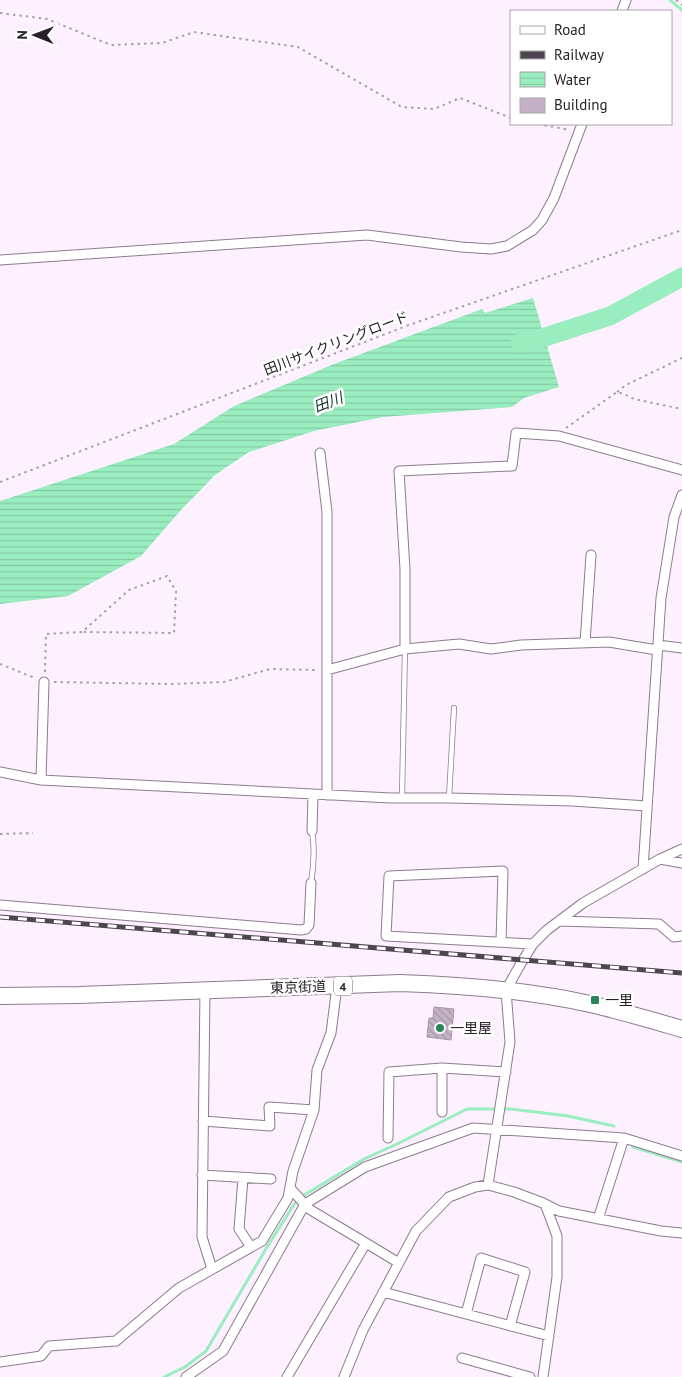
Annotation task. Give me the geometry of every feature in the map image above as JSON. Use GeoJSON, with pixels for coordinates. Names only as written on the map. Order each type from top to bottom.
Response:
{"type":"FeatureCollection","features":[{"type":"Feature","properties":{"kind":"highway","name":"東京街道"},"geometry":{"type":"LineString","coordinates":[[0,996],[400,984],[470,986],[590,1004],[682,1029]]}},
{"type":"Feature","properties":{"kind":"street"},"geometry":{"type":"LineString","coordinates":[[0,260],[367,235],[461,247],[491,249],[507,246],[533,230],[542,220],[554,198],[581,128]]}},
{"type":"Feature","properties":{"kind":"street"},"geometry":{"type":"LineString","coordinates":[[405,649],[405,569],[399,471],[512,466],[516,433],[559,436],[682,470]]}},
{"type":"Feature","properties":{"kind":"street"},"geometry":{"type":"LineString","coordinates":[[320,453],[327,512],[327,795]]}},
{"type":"Feature","properties":{"kind":"street"},"geometry":{"type":"LineString","coordinates":[[643,869],[662,589],[674,518],[682,495]]}},
{"type":"Feature","properties":{"kind":"street"},"geometry":{"type":"LineString","coordinates":[[585,643],[591,555]]}},
{"type":"Feature","properties":{"kind":"street"},"geometry":{"type":"LineString","coordinates":[[327,670],[405,649],[459,644],[491,648],[609,642],[682,648]]}},
{"type":"Feature","properties":{"kind":"street"},"geometry":{"type":"LineString","coordinates":[[41,780],[44,682]]}},
{"type":"Feature","properties":{"kind":"street"},"geometry":{"type":"LineString","coordinates":[[0,772],[41,780],[313,795],[572,801],[647,806]]}},
{"type":"Feature","properties":{"kind":"street"},"geometry":{"type":"LineString","coordinates":[[312,831],[313,795]]}},
{"type":"Feature","properties":{"kind":"street"},"geometry":{"type":"LineString","coordinates":[[488,1185],[510,1042],[506,990],[533,944],[559,922],[583,903],[660,859],[682,849]]}},
{"type":"Feature","properties":{"kind":"street"},"geometry":{"type":"LineString","coordinates":[[660,859],[682,863]]}},
{"type":"Feature","properties":{"kind":"street"},"geometry":{"type":"LineString","coordinates":[[501,942],[504,871],[389,876],[386,936],[533,944]]}},
{"type":"Feature","properties":{"kind":"street"},"geometry":{"type":"LineString","coordinates":[[0,905],[301,930],[306,929],[309,925],[311,883]]}},
{"type":"Feature","properties":{"kind":"street"},"geometry":{"type":"LineString","coordinates":[[559,922],[659,924],[674,937],[682,936]]}},
{"type":"Feature","properties":{"kind":"street"},"geometry":{"type":"LineString","coordinates":[[0,1362],[41,1356],[49,1346],[116,1341],[179,1288],[262,1241],[291,1190],[293,1171],[314,1110],[317,1070],[331,1033],[337,986]]}},
{"type":"Feature","properties":{"kind":"street"},"geometry":{"type":"LineString","coordinates":[[205,990],[202,1237],[212,1269]]}},
{"type":"Feature","properties":{"kind":"street"},"geometry":{"type":"LineString","coordinates":[[388,1138],[389,1072],[442,1068],[506,1072]]}},
{"type":"Feature","properties":{"kind":"street"},"geometry":{"type":"LineString","coordinates":[[442,1068],[442,1112]]}},
{"type":"Feature","properties":{"kind":"street"},"geometry":{"type":"LineString","coordinates":[[203,1121],[270,1126],[269,1107],[314,1110]]}},
{"type":"Feature","properties":{"kind":"street"},"geometry":{"type":"LineString","coordinates":[[186,1377],[224,1351],[304,1203],[365,1168],[473,1128],[624,1138],[682,1156]]}},
{"type":"Feature","properties":{"kind":"street"},"geometry":{"type":"LineString","coordinates":[[598,1219],[624,1138]]}},
{"type":"Feature","properties":{"kind":"street"},"geometry":{"type":"LineString","coordinates":[[202,1175],[271,1179]]}},
{"type":"Feature","properties":{"kind":"street"},"geometry":{"type":"LineString","coordinates":[[243,1178],[239,1229],[251,1247]]}},
{"type":"Feature","properties":{"kind":"street"},"geometry":{"type":"LineString","coordinates":[[344,1377],[363,1330],[416,1231],[448,1197],[475,1187],[488,1185],[514,1192],[559,1211],[661,1231],[682,1233]]}},
{"type":"Feature","properties":{"kind":"street"},"geometry":{"type":"LineString","coordinates":[[291,1190],[309,1209],[399,1263]]}},
{"type":"Feature","properties":{"kind":"street"},"geometry":{"type":"LineString","coordinates":[[543,1377],[557,1277],[557,1236],[545,1204]]}},
{"type":"Feature","properties":{"kind":"street"},"geometry":{"type":"LineString","coordinates":[[287,1377],[366,1243]]}},
{"type":"Feature","properties":{"kind":"street"},"geometry":{"type":"LineString","coordinates":[[466,1314],[481,1258],[526,1272],[510,1326]]}},
{"type":"Feature","properties":{"kind":"street"},"geometry":{"type":"LineString","coordinates":[[383,1292],[549,1336]]}},
{"type":"Feature","properties":{"kind":"street"},"geometry":{"type":"LineString","coordinates":[[462,1358],[530,1377]]}},
{"type":"Feature","properties":{"kind":"lane"},"geometry":{"type":"LineString","coordinates":[[402,797],[405,649]]}},
{"type":"Feature","properties":{"kind":"lane"},"geometry":{"type":"LineString","coordinates":[[449,798],[454,708]]}},
{"type":"Feature","properties":{"kind":"lane"},"geometry":{"type":"LineString","coordinates":[[311,883],[314,866],[312,831]]}},
{"type":"Feature","properties":{"kind":"path"},"geometry":{"type":"LineString","coordinates":[[676,0],[682,5]]}},
{"type":"Feature","properties":{"kind":"path"},"geometry":{"type":"LineString","coordinates":[[0,13],[48,19],[111,45],[162,43],[194,32],[298,47],[402,107],[434,109],[460,98],[510,118]]}},
{"type":"Feature","properties":{"kind":"path"},"geometry":{"type":"LineString","coordinates":[[549,125],[581,128]]}},
{"type":"Feature","properties":{"kind":"path","name":"田川サイクリングロード"},"geometry":{"type":"LineString","coordinates":[[0,482],[409,325],[682,230]]}},
{"type":"Feature","properties":{"kind":"path"},"geometry":{"type":"LineString","coordinates":[[559,436],[568,426],[637,379],[682,358]]}},
{"type":"Feature","properties":{"kind":"path"},"geometry":{"type":"LineString","coordinates":[[617,392],[634,400],[682,409]]}},
{"type":"Feature","properties":{"kind":"path"},"geometry":{"type":"LineString","coordinates":[[44,682],[46,634],[82,632],[174,633],[176,591],[167,576],[129,590],[82,632]]}},
{"type":"Feature","properties":{"kind":"path"},"geometry":{"type":"LineString","coordinates":[[0,664],[44,682],[172,684],[224,682],[270,669],[327,670]]}},
{"type":"Feature","properties":{"kind":"path"},"geometry":{"type":"LineString","coordinates":[[0,834],[33,833]]}},
{"type":"Feature","properties":{"kind":"water"},"geometry":{"type":"Polygon","coordinates":[[[533,298],[559,387],[524,398],[512,407],[383,417],[314,431],[249,452],[215,475],[141,556],[68,596],[0,604],[0,501],[174,444],[234,406],[334,364],[482,309],[485,313],[533,298]]]}},
{"type":"Feature","properties":{"kind":"building","name":"一里屋"},"geometry":{"type":"Polygon","coordinates":[[[434,1007],[454,1009],[451,1040],[427,1037],[429,1018],[433,1018],[434,1007]]]}},
{"type":"Feature","properties":{"kind":"waterway"},"geometry":{"type":"LineString","coordinates":[[670,0],[682,10]]}},
{"type":"Feature","properties":{"kind":"waterway","name":"田川"},"geometry":{"type":"LineString","coordinates":[[520,343],[610,316],[682,277]]}},
{"type":"Feature","properties":{"kind":"waterway"},"geometry":{"type":"LineString","coordinates":[[164,1377],[185,1367],[206,1351],[295,1203],[306,1194],[364,1159],[467,1109],[511,1109],[568,1116],[614,1126]]}},
{"type":"Feature","properties":{"kind":"waterway"},"geometry":{"type":"LineString","coordinates":[[633,1147],[682,1162]]}},
{"type":"Feature","properties":{"kind":"railway"},"geometry":{"type":"LineString","coordinates":[[0,917],[682,973]]}},
{"type":"Feature","properties":{"kind":"place","name":"一里"},"geometry":{"type":"Point","coordinates":[595,1000]}},
{"type":"Feature","properties":{"kind":"place","name":"一里屋"},"geometry":{"type":"Point","coordinates":[440,1028]}}]}
